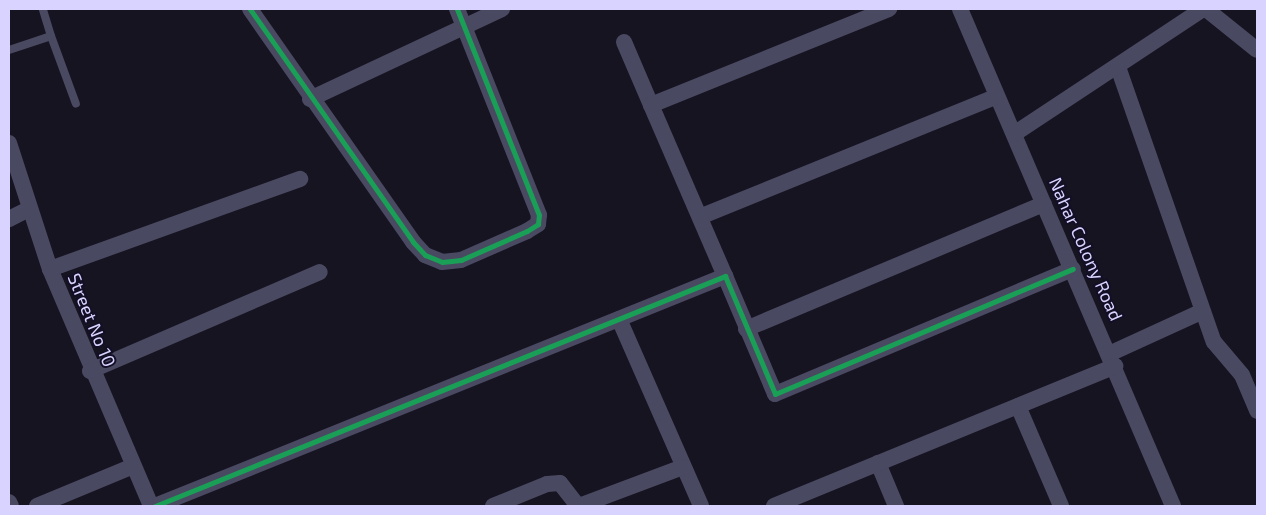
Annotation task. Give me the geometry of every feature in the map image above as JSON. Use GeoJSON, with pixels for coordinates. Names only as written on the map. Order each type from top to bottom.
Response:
{"type":"FeatureCollection","features":[{"type":"Feature","properties":{"kind":"street"},"geometry":{"type":"LineString","coordinates":[[250,9],[310,99],[425,255],[442,262],[462,260],[527,231],[538,224],[537,204],[457,9]]}},
{"type":"Feature","properties":{"kind":"street"},"geometry":{"type":"LineString","coordinates":[[310,99],[464,24],[502,9]]}},
{"type":"Feature","properties":{"kind":"street"},"geometry":{"type":"LineString","coordinates":[[651,105],[889,9]]}},
{"type":"Feature","properties":{"kind":"street","name":"Nahar Colony Road"},"geometry":{"type":"LineString","coordinates":[[960,9],[1173,506]]}},
{"type":"Feature","properties":{"kind":"street"},"geometry":{"type":"LineString","coordinates":[[1014,134],[1118,68],[1204,9],[1257,50]]}},
{"type":"Feature","properties":{"kind":"street"},"geometry":{"type":"LineString","coordinates":[[624,42],[702,216],[746,329],[775,394],[1073,269]]}},
{"type":"Feature","properties":{"kind":"street"},"geometry":{"type":"LineString","coordinates":[[1118,68],[1214,342],[1242,375],[1257,411]]}},
{"type":"Feature","properties":{"kind":"street"},"geometry":{"type":"LineString","coordinates":[[702,216],[997,96]]}},
{"type":"Feature","properties":{"kind":"street","name":"Street No 10"},"geometry":{"type":"LineString","coordinates":[[9,143],[50,269],[90,371],[151,506]]}},
{"type":"Feature","properties":{"kind":"street"},"geometry":{"type":"LineString","coordinates":[[50,269],[300,179]]}},
{"type":"Feature","properties":{"kind":"street"},"geometry":{"type":"LineString","coordinates":[[746,329],[1044,204]]}},
{"type":"Feature","properties":{"kind":"street"},"geometry":{"type":"LineString","coordinates":[[9,219],[29,209]]}},
{"type":"Feature","properties":{"kind":"street"},"geometry":{"type":"LineString","coordinates":[[90,371],[320,272]]}},
{"type":"Feature","properties":{"kind":"street"},"geometry":{"type":"LineString","coordinates":[[155,506],[725,276]]}},
{"type":"Feature","properties":{"kind":"street"},"geometry":{"type":"LineString","coordinates":[[774,506],[1018,406],[1112,360],[1203,311]]}},
{"type":"Feature","properties":{"kind":"street"},"geometry":{"type":"LineString","coordinates":[[620,319],[700,506]]}},
{"type":"Feature","properties":{"kind":"street"},"geometry":{"type":"LineString","coordinates":[[1018,406],[1061,506]]}},
{"type":"Feature","properties":{"kind":"street"},"geometry":{"type":"LineString","coordinates":[[878,463],[896,506]]}},
{"type":"Feature","properties":{"kind":"street"},"geometry":{"type":"LineString","coordinates":[[37,506],[133,466]]}},
{"type":"Feature","properties":{"kind":"street"},"geometry":{"type":"LineString","coordinates":[[493,506],[547,484],[560,483],[579,506],[683,467]]}},
{"type":"Feature","properties":{"kind":"street"},"geometry":{"type":"LineString","coordinates":[[9,502],[11,506]]}},
{"type":"Feature","properties":{"kind":"lane"},"geometry":{"type":"LineString","coordinates":[[43,9],[76,104]]}},
{"type":"Feature","properties":{"kind":"lane"},"geometry":{"type":"LineString","coordinates":[[9,50],[51,36]]}},
{"type":"Feature","properties":{"kind":"cycle path"},"geometry":{"type":"LineString","coordinates":[[250,9],[413,242],[425,255],[442,262],[461,260],[527,231],[538,224],[539,215],[457,9]]}},
{"type":"Feature","properties":{"kind":"cycle path"},"geometry":{"type":"LineString","coordinates":[[155,506],[725,276],[775,394],[1073,269]]}}]}
